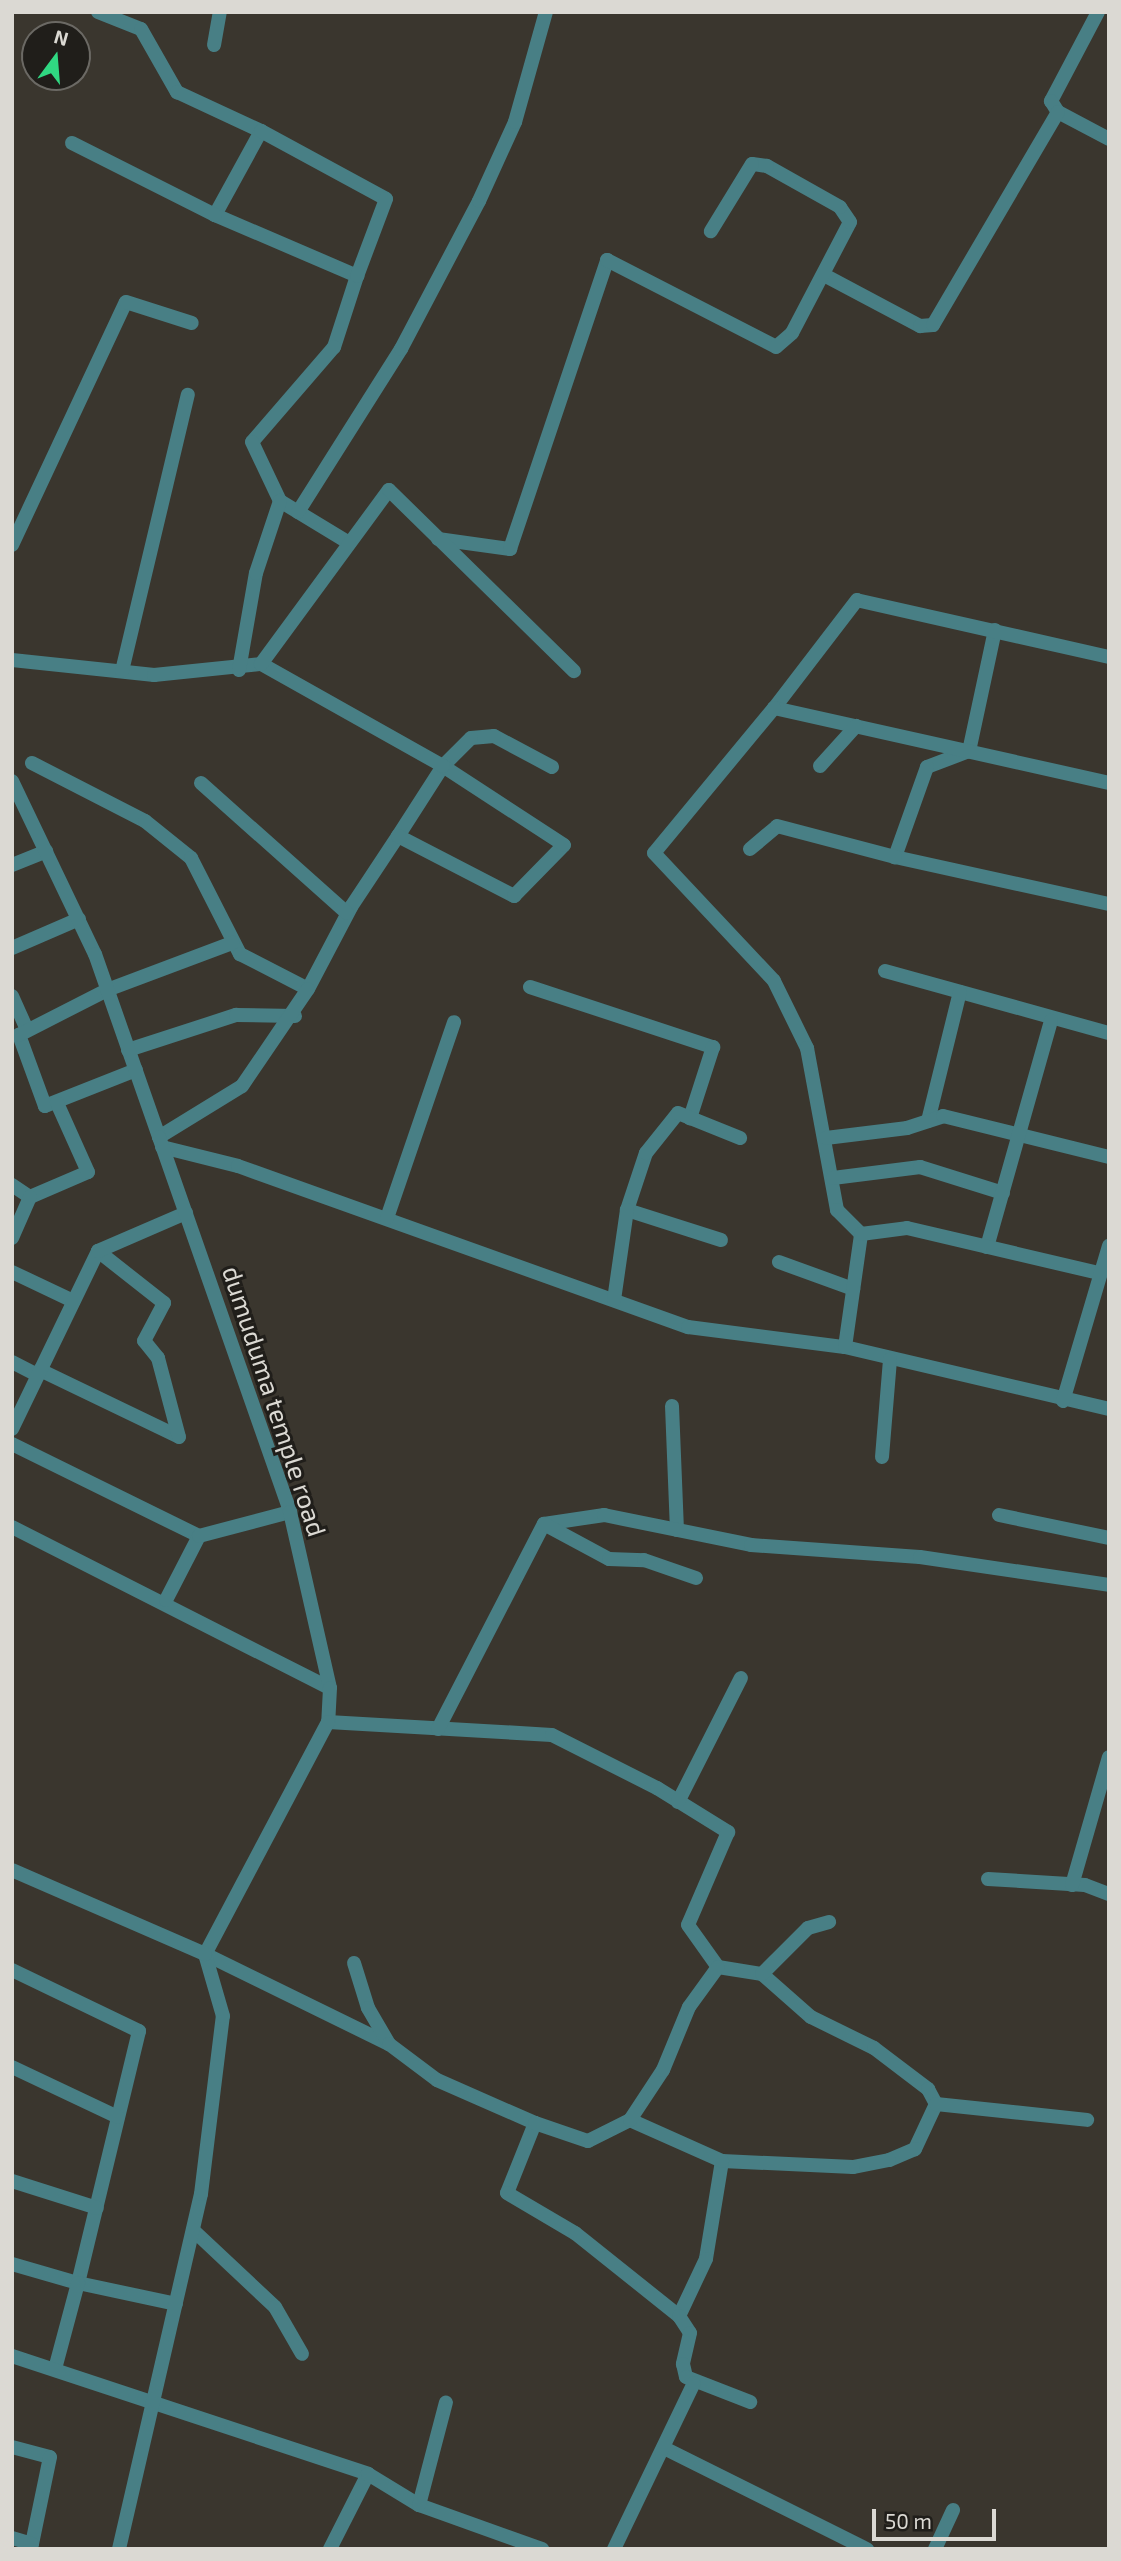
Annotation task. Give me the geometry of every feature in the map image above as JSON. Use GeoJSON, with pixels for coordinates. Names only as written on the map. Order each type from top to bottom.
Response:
{"type":"FeatureCollection","features":[{"type":"Feature","properties":{"kind":"street"},"geometry":{"type":"LineString","coordinates":[[98,12],[141,29],[177,92],[261,131],[386,199],[334,347],[252,442],[280,501],[349,543]]}},
{"type":"Feature","properties":{"kind":"street"},"geometry":{"type":"LineString","coordinates":[[214,46],[220,12]]}},
{"type":"Feature","properties":{"kind":"street"},"geometry":{"type":"LineString","coordinates":[[298,512],[401,349],[479,201],[515,122],[546,12]]}},
{"type":"Feature","properties":{"kind":"street"},"geometry":{"type":"LineString","coordinates":[[1098,12],[1051,93],[1058,112],[1109,139]]}},
{"type":"Feature","properties":{"kind":"street"},"geometry":{"type":"LineString","coordinates":[[824,275],[920,326],[933,326],[1058,112]]}},
{"type":"Feature","properties":{"kind":"street"},"geometry":{"type":"LineString","coordinates":[[215,215],[261,131]]}},
{"type":"Feature","properties":{"kind":"street"},"geometry":{"type":"LineString","coordinates":[[72,144],[215,215],[357,276]]}},
{"type":"Feature","properties":{"kind":"street"},"geometry":{"type":"LineString","coordinates":[[438,539],[510,549],[607,260],[776,347],[792,333],[848,232],[849,216],[767,166],[748,168],[711,231]]}},
{"type":"Feature","properties":{"kind":"street"},"geometry":{"type":"LineString","coordinates":[[12,545],[126,302],[192,323]]}},
{"type":"Feature","properties":{"kind":"street"},"geometry":{"type":"LineString","coordinates":[[122,671],[188,395]]}},
{"type":"Feature","properties":{"kind":"street"},"geometry":{"type":"LineString","coordinates":[[12,660],[122,671],[239,670],[261,664],[389,490],[575,671]]}},
{"type":"Feature","properties":{"kind":"street"},"geometry":{"type":"LineString","coordinates":[[239,670],[257,573],[280,501]]}},
{"type":"Feature","properties":{"kind":"street"},"geometry":{"type":"LineString","coordinates":[[861,1234],[837,1210],[826,1138],[807,1048],[774,981],[654,853],[774,708],[857,600],[1109,657]]}},
{"type":"Feature","properties":{"kind":"street"},"geometry":{"type":"LineString","coordinates":[[969,751],[995,630]]}},
{"type":"Feature","properties":{"kind":"street"},"geometry":{"type":"LineString","coordinates":[[261,664],[443,766],[564,845],[514,896],[398,836]]}},
{"type":"Feature","properties":{"kind":"street"},"geometry":{"type":"LineString","coordinates":[[774,708],[1109,783]]}},
{"type":"Feature","properties":{"kind":"street"},"geometry":{"type":"LineString","coordinates":[[820,766],[856,726]]}},
{"type":"Feature","properties":{"kind":"street"},"geometry":{"type":"LineString","coordinates":[[161,1142],[242,1086],[295,1016],[347,913],[443,766],[481,734],[552,767]]}},
{"type":"Feature","properties":{"kind":"street"},"geometry":{"type":"LineString","coordinates":[[895,857],[927,767],[969,751]]}},
{"type":"Feature","properties":{"kind":"street"},"geometry":{"type":"LineString","coordinates":[[32,763],[145,821],[191,858],[232,943],[240,954],[308,989]]}},
{"type":"Feature","properties":{"kind":"street","name":"dumuduma temple road"},"geometry":{"type":"LineString","coordinates":[[12,782],[79,919],[136,1070],[290,1512],[330,1688],[328,1722],[205,1954]]}},
{"type":"Feature","properties":{"kind":"street"},"geometry":{"type":"LineString","coordinates":[[201,783],[347,913]]}},
{"type":"Feature","properties":{"kind":"street"},"geometry":{"type":"LineString","coordinates":[[750,849],[777,826],[895,857],[1109,904]]}},
{"type":"Feature","properties":{"kind":"street"},"geometry":{"type":"LineString","coordinates":[[12,866],[46,850]]}},
{"type":"Feature","properties":{"kind":"street"},"geometry":{"type":"LineString","coordinates":[[12,948],[79,919]]}},
{"type":"Feature","properties":{"kind":"street"},"geometry":{"type":"LineString","coordinates":[[136,1070],[45,1106],[19,1035],[107,990],[232,943]]}},
{"type":"Feature","properties":{"kind":"street"},"geometry":{"type":"LineString","coordinates":[[885,971],[1051,1021],[1109,1033]]}},
{"type":"Feature","properties":{"kind":"street"},"geometry":{"type":"LineString","coordinates":[[530,987],[713,1047],[690,1118]]}},
{"type":"Feature","properties":{"kind":"street"},"geometry":{"type":"LineString","coordinates":[[928,1121],[960,992]]}},
{"type":"Feature","properties":{"kind":"street"},"geometry":{"type":"LineString","coordinates":[[12,996],[27,1030]]}},
{"type":"Feature","properties":{"kind":"street"},"geometry":{"type":"LineString","coordinates":[[128,1050],[236,1015],[295,1016]]}},
{"type":"Feature","properties":{"kind":"street"},"geometry":{"type":"LineString","coordinates":[[987,1247],[1051,1021]]}},
{"type":"Feature","properties":{"kind":"street"},"geometry":{"type":"LineString","coordinates":[[387,1218],[454,1022]]}},
{"type":"Feature","properties":{"kind":"street"},"geometry":{"type":"LineString","coordinates":[[12,1238],[30,1197],[88,1172],[57,1103]]}},
{"type":"Feature","properties":{"kind":"street"},"geometry":{"type":"LineString","coordinates":[[614,1300],[627,1210],[646,1153],[678,1113],[740,1138]]}},
{"type":"Feature","properties":{"kind":"street"},"geometry":{"type":"LineString","coordinates":[[826,1138],[928,1121],[943,1116],[1021,1133],[1109,1157]]}},
{"type":"Feature","properties":{"kind":"street"},"geometry":{"type":"LineString","coordinates":[[161,1142],[387,1218],[688,1327],[845,1347],[1063,1401],[1109,1409]]}},
{"type":"Feature","properties":{"kind":"street"},"geometry":{"type":"LineString","coordinates":[[833,1178],[920,1167],[1003,1193]]}},
{"type":"Feature","properties":{"kind":"street"},"geometry":{"type":"LineString","coordinates":[[12,1185],[30,1197]]}},
{"type":"Feature","properties":{"kind":"street"},"geometry":{"type":"LineString","coordinates":[[627,1210],[721,1240]]}},
{"type":"Feature","properties":{"kind":"street"},"geometry":{"type":"LineString","coordinates":[[12,1429],[98,1251],[186,1213]]}},
{"type":"Feature","properties":{"kind":"street"},"geometry":{"type":"LineString","coordinates":[[861,1234],[907,1228],[1099,1273]]}},
{"type":"Feature","properties":{"kind":"street"},"geometry":{"type":"LineString","coordinates":[[845,1347],[861,1234]]}},
{"type":"Feature","properties":{"kind":"street"},"geometry":{"type":"LineString","coordinates":[[1063,1401],[1109,1246]]}},
{"type":"Feature","properties":{"kind":"street"},"geometry":{"type":"LineString","coordinates":[[12,1362],[179,1437],[158,1358],[144,1340],[164,1303],[98,1251]]}},
{"type":"Feature","properties":{"kind":"street"},"geometry":{"type":"LineString","coordinates":[[779,1262],[853,1289]]}},
{"type":"Feature","properties":{"kind":"street"},"geometry":{"type":"LineString","coordinates":[[12,1272],[74,1301]]}},
{"type":"Feature","properties":{"kind":"street"},"geometry":{"type":"LineString","coordinates":[[882,1457],[890,1359]]}},
{"type":"Feature","properties":{"kind":"street"},"geometry":{"type":"LineString","coordinates":[[672,1406],[677,1530]]}},
{"type":"Feature","properties":{"kind":"street"},"geometry":{"type":"LineString","coordinates":[[12,1444],[199,1536],[290,1512]]}},
{"type":"Feature","properties":{"kind":"street"},"geometry":{"type":"LineString","coordinates":[[544,1524],[604,1515],[751,1545],[920,1557],[1109,1585]]}},
{"type":"Feature","properties":{"kind":"street"},"geometry":{"type":"LineString","coordinates":[[999,1515],[1109,1538]]}},
{"type":"Feature","properties":{"kind":"street"},"geometry":{"type":"LineString","coordinates":[[544,1524],[609,1559],[644,1560],[696,1578]]}},
{"type":"Feature","properties":{"kind":"street"},"geometry":{"type":"LineString","coordinates":[[438,1729],[544,1524]]}},
{"type":"Feature","properties":{"kind":"street"},"geometry":{"type":"LineString","coordinates":[[12,1527],[166,1600],[330,1688]]}},
{"type":"Feature","properties":{"kind":"street"},"geometry":{"type":"LineString","coordinates":[[166,1600],[199,1536]]}},
{"type":"Feature","properties":{"kind":"street"},"geometry":{"type":"LineString","coordinates":[[678,1802],[741,1678]]}},
{"type":"Feature","properties":{"kind":"street"},"geometry":{"type":"LineString","coordinates":[[328,1722],[552,1735],[678,1802],[728,1832],[688,1925],[718,1967],[762,1974],[811,2017],[874,2048],[928,2089],[936,2104]]}},
{"type":"Feature","properties":{"kind":"street"},"geometry":{"type":"LineString","coordinates":[[1072,1885],[1109,1757]]}},
{"type":"Feature","properties":{"kind":"street"},"geometry":{"type":"LineString","coordinates":[[12,1870],[205,1954],[389,2044],[437,2080],[535,2123],[588,2141],[630,2120],[663,2070],[689,2007],[718,1967]]}},
{"type":"Feature","properties":{"kind":"street"},"geometry":{"type":"LineString","coordinates":[[988,1879],[1072,1885],[1109,1894]]}},
{"type":"Feature","properties":{"kind":"street"},"geometry":{"type":"LineString","coordinates":[[762,1974],[808,1928],[830,1922]]}},
{"type":"Feature","properties":{"kind":"street"},"geometry":{"type":"LineString","coordinates":[[119,2549],[193,2230],[223,2016],[205,1954]]}},
{"type":"Feature","properties":{"kind":"street"},"geometry":{"type":"LineString","coordinates":[[354,1963],[368,2008],[389,2044]]}},
{"type":"Feature","properties":{"kind":"street"},"geometry":{"type":"LineString","coordinates":[[12,1970],[139,2031],[55,2369]]}},
{"type":"Feature","properties":{"kind":"street"},"geometry":{"type":"LineString","coordinates":[[12,2067],[118,2117]]}},
{"type":"Feature","properties":{"kind":"street"},"geometry":{"type":"LineString","coordinates":[[630,2120],[722,2161],[853,2167],[889,2160],[915,2149],[936,2104]]}},
{"type":"Feature","properties":{"kind":"street"},"geometry":{"type":"LineString","coordinates":[[936,2104],[1087,2120]]}},
{"type":"Feature","properties":{"kind":"street"},"geometry":{"type":"LineString","coordinates":[[535,2123],[507,2193],[575,2234],[679,2316],[690,2333],[683,2370],[694,2383],[750,2402]]}},
{"type":"Feature","properties":{"kind":"street"},"geometry":{"type":"LineString","coordinates":[[679,2316],[706,2259],[722,2161]]}},
{"type":"Feature","properties":{"kind":"street"},"geometry":{"type":"LineString","coordinates":[[12,2181],[97,2208]]}},
{"type":"Feature","properties":{"kind":"street"},"geometry":{"type":"LineString","coordinates":[[193,2230],[275,2307],[302,2354]]}},
{"type":"Feature","properties":{"kind":"street"},"geometry":{"type":"LineString","coordinates":[[12,2264],[78,2283],[176,2304]]}},
{"type":"Feature","properties":{"kind":"street"},"geometry":{"type":"LineString","coordinates":[[12,2356],[154,2399],[368,2474],[419,2505],[542,2549]]}},
{"type":"Feature","properties":{"kind":"street"},"geometry":{"type":"LineString","coordinates":[[614,2549],[666,2449],[694,2383]]}},
{"type":"Feature","properties":{"kind":"street"},"geometry":{"type":"LineString","coordinates":[[419,2505],[446,2402]]}},
{"type":"Feature","properties":{"kind":"street"},"geometry":{"type":"LineString","coordinates":[[12,2447],[50,2457],[32,2544],[12,2538]]}},
{"type":"Feature","properties":{"kind":"street"},"geometry":{"type":"LineString","coordinates":[[666,2449],[867,2549]]}},
{"type":"Feature","properties":{"kind":"street"},"geometry":{"type":"LineString","coordinates":[[330,2549],[368,2474]]}},
{"type":"Feature","properties":{"kind":"street"},"geometry":{"type":"LineString","coordinates":[[935,2549],[953,2510]]}}]}
